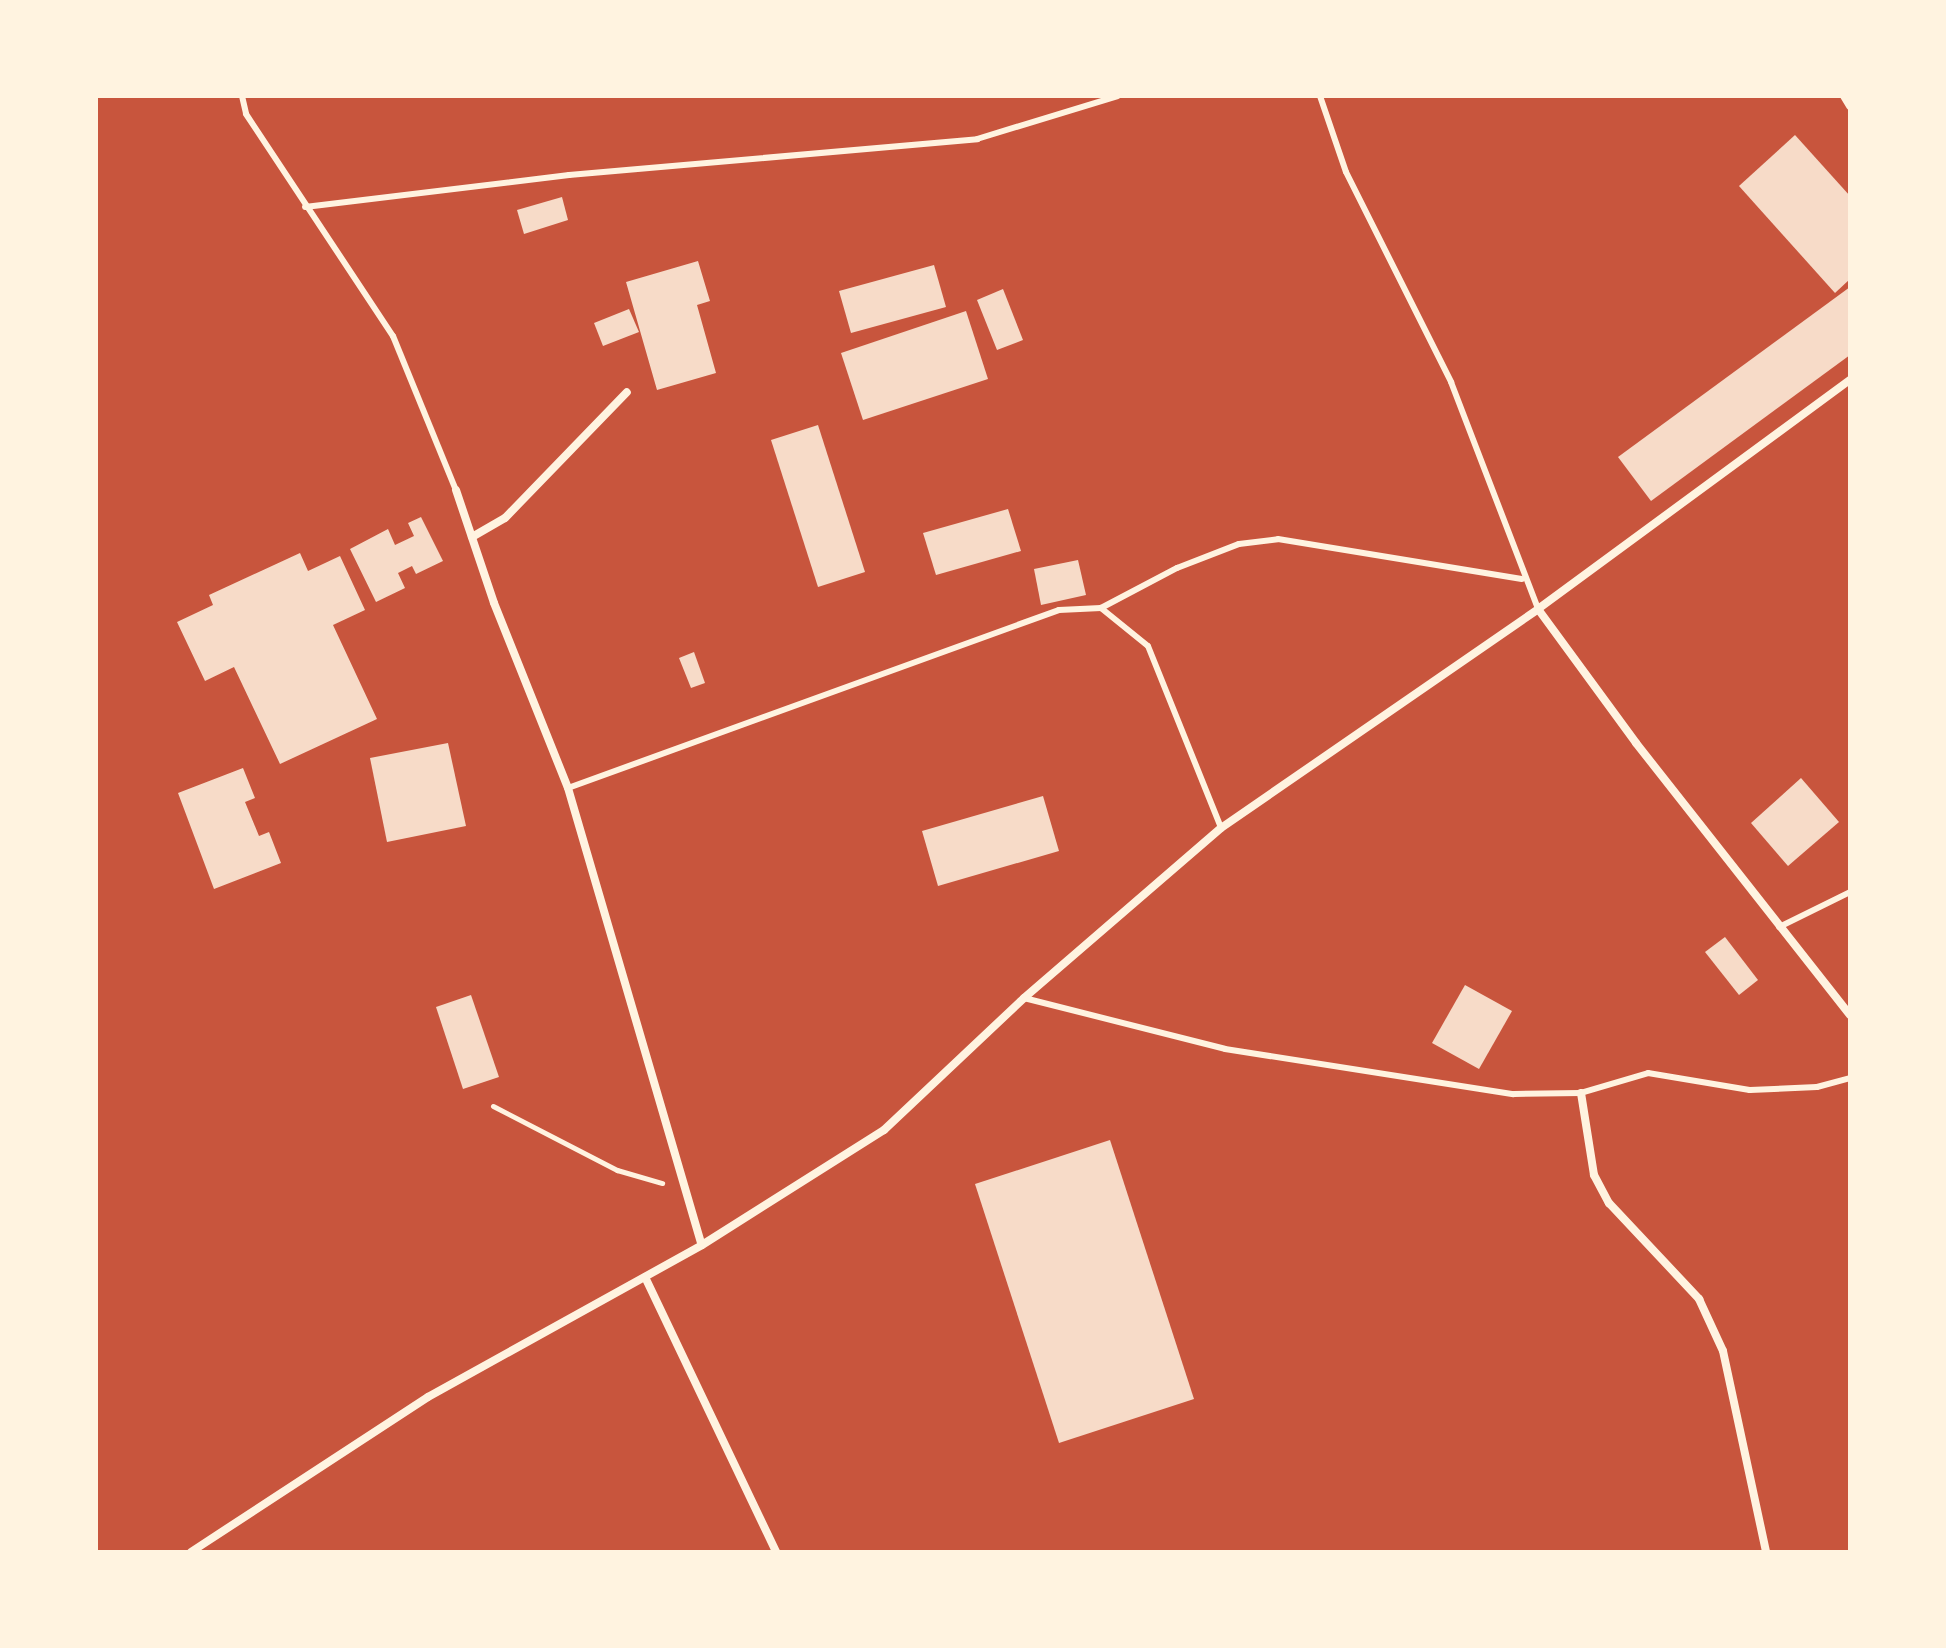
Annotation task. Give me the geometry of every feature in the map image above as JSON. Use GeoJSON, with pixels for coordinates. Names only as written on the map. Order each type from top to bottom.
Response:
{"type":"FeatureCollection","features":[{"type":"Feature","properties":{"kind":"street"},"geometry":{"type":"LineString","coordinates":[[1844,96],[1850,106]]}},
{"type":"Feature","properties":{"kind":"street"},"geometry":{"type":"LineString","coordinates":[[191,1552],[428,1397],[702,1245],[884,1130],[1024,998],[1221,828],[1538,609],[1850,380]]}},
{"type":"Feature","properties":{"kind":"street"},"geometry":{"type":"LineString","coordinates":[[472,537],[505,518],[627,392]]}},
{"type":"Feature","properties":{"kind":"street"},"geometry":{"type":"LineString","coordinates":[[456,490],[568,788],[702,1245]]}},
{"type":"Feature","properties":{"kind":"street"},"geometry":{"type":"LineString","coordinates":[[1538,609],[1779,927],[1850,1015]]}},
{"type":"Feature","properties":{"kind":"street"},"geometry":{"type":"LineString","coordinates":[[1581,1093],[1594,1175],[1609,1203],[1699,1299],[1723,1351],[1766,1552]]}},
{"type":"Feature","properties":{"kind":"street"},"geometry":{"type":"LineString","coordinates":[[645,1277],[776,1552]]}},
{"type":"Feature","properties":{"kind":"lane"},"geometry":{"type":"LineString","coordinates":[[242,96],[246,114],[393,336],[456,490]]}},
{"type":"Feature","properties":{"kind":"lane"},"geometry":{"type":"LineString","coordinates":[[305,207],[569,175],[977,139],[1118,96]]}},
{"type":"Feature","properties":{"kind":"lane"},"geometry":{"type":"LineString","coordinates":[[1320,96],[1346,172],[1451,382],[1522,579],[1538,609]]}},
{"type":"Feature","properties":{"kind":"lane"},"geometry":{"type":"LineString","coordinates":[[568,788],[1059,610],[1101,608],[1214,554],[1278,539],[1522,579]]}},
{"type":"Feature","properties":{"kind":"lane"},"geometry":{"type":"LineString","coordinates":[[1101,608],[1148,646],[1221,828]]}},
{"type":"Feature","properties":{"kind":"lane"},"geometry":{"type":"LineString","coordinates":[[1779,927],[1850,892]]}},
{"type":"Feature","properties":{"kind":"lane"},"geometry":{"type":"LineString","coordinates":[[1024,998],[1225,1049],[1514,1094],[1581,1093],[1648,1073],[1750,1090],[1817,1087],[1850,1078]]}},
{"type":"Feature","properties":{"kind":"path"},"geometry":{"type":"LineString","coordinates":[[493,1106],[617,1170],[686,1190]]}},
{"type":"Feature","properties":{"kind":"building"},"geometry":{"type":"Polygon","coordinates":[[[1795,135],[1850,196],[1850,279],[1835,293],[1739,186],[1795,135]]]}},
{"type":"Feature","properties":{"kind":"building"},"geometry":{"type":"Polygon","coordinates":[[[562,197],[568,220],[524,234],[517,210],[562,197]]]}},
{"type":"Feature","properties":{"kind":"building"},"geometry":{"type":"Polygon","coordinates":[[[698,261],[710,301],[697,305],[716,373],[657,390],[626,282],[698,261]]]}},
{"type":"Feature","properties":{"kind":"building"},"geometry":{"type":"Polygon","coordinates":[[[934,265],[946,307],[851,333],[839,291],[934,265]]]}},
{"type":"Feature","properties":{"kind":"building"},"geometry":{"type":"Polygon","coordinates":[[[1850,287],[1850,355],[1651,501],[1618,457],[1850,287]]]}},
{"type":"Feature","properties":{"kind":"building"},"geometry":{"type":"Polygon","coordinates":[[[1003,289],[1023,340],[997,350],[977,300],[1003,289]]]}},
{"type":"Feature","properties":{"kind":"building"},"geometry":{"type":"Polygon","coordinates":[[[629,309],[639,332],[603,346],[594,323],[629,309]]]}},
{"type":"Feature","properties":{"kind":"building"},"geometry":{"type":"Polygon","coordinates":[[[966,311],[988,379],[863,420],[841,353],[966,311]]]}},
{"type":"Feature","properties":{"kind":"building"},"geometry":{"type":"Polygon","coordinates":[[[818,425],[865,572],[818,587],[771,440],[818,425]]]}},
{"type":"Feature","properties":{"kind":"building"},"geometry":{"type":"Polygon","coordinates":[[[1008,509],[1021,551],[936,575],[923,533],[1008,509]]]}},
{"type":"Feature","properties":{"kind":"building"},"geometry":{"type":"Polygon","coordinates":[[[421,517],[443,561],[416,574],[412,566],[398,573],[405,588],[376,602],[350,549],[388,529],[395,545],[414,536],[408,523],[421,517]]]}},
{"type":"Feature","properties":{"kind":"building"},"geometry":{"type":"Polygon","coordinates":[[[300,553],[308,571],[340,556],[365,610],[333,625],[377,719],[280,764],[234,667],[205,681],[177,622],[213,605],[209,595],[300,553]]]}},
{"type":"Feature","properties":{"kind":"building"},"geometry":{"type":"Polygon","coordinates":[[[1078,560],[1086,595],[1041,605],[1034,569],[1078,560]]]}},
{"type":"Feature","properties":{"kind":"building"},"geometry":{"type":"Polygon","coordinates":[[[694,652],[705,683],[691,688],[679,658],[694,652]]]}},
{"type":"Feature","properties":{"kind":"building"},"geometry":{"type":"Polygon","coordinates":[[[448,743],[466,826],[387,842],[370,758],[448,743]]]}},
{"type":"Feature","properties":{"kind":"building"},"geometry":{"type":"Polygon","coordinates":[[[243,768],[255,798],[245,802],[259,836],[269,832],[281,863],[214,889],[178,793],[243,768]]]}},
{"type":"Feature","properties":{"kind":"building"},"geometry":{"type":"Polygon","coordinates":[[[1801,778],[1839,822],[1788,866],[1751,823],[1801,778]]]}},
{"type":"Feature","properties":{"kind":"building"},"geometry":{"type":"Polygon","coordinates":[[[1043,796],[1059,851],[938,886],[922,831],[1043,796]]]}},
{"type":"Feature","properties":{"kind":"building"},"geometry":{"type":"Polygon","coordinates":[[[1725,937],[1758,980],[1739,995],[1705,952],[1725,937]]]}},
{"type":"Feature","properties":{"kind":"building"},"geometry":{"type":"Polygon","coordinates":[[[1465,985],[1512,1011],[1479,1069],[1432,1043],[1465,985]]]}},
{"type":"Feature","properties":{"kind":"building"},"geometry":{"type":"Polygon","coordinates":[[[471,995],[499,1077],[463,1089],[436,1007],[471,995]]]}},
{"type":"Feature","properties":{"kind":"building"},"geometry":{"type":"Polygon","coordinates":[[[1110,1140],[1194,1399],[1059,1443],[975,1184],[1110,1140]]]}}]}
